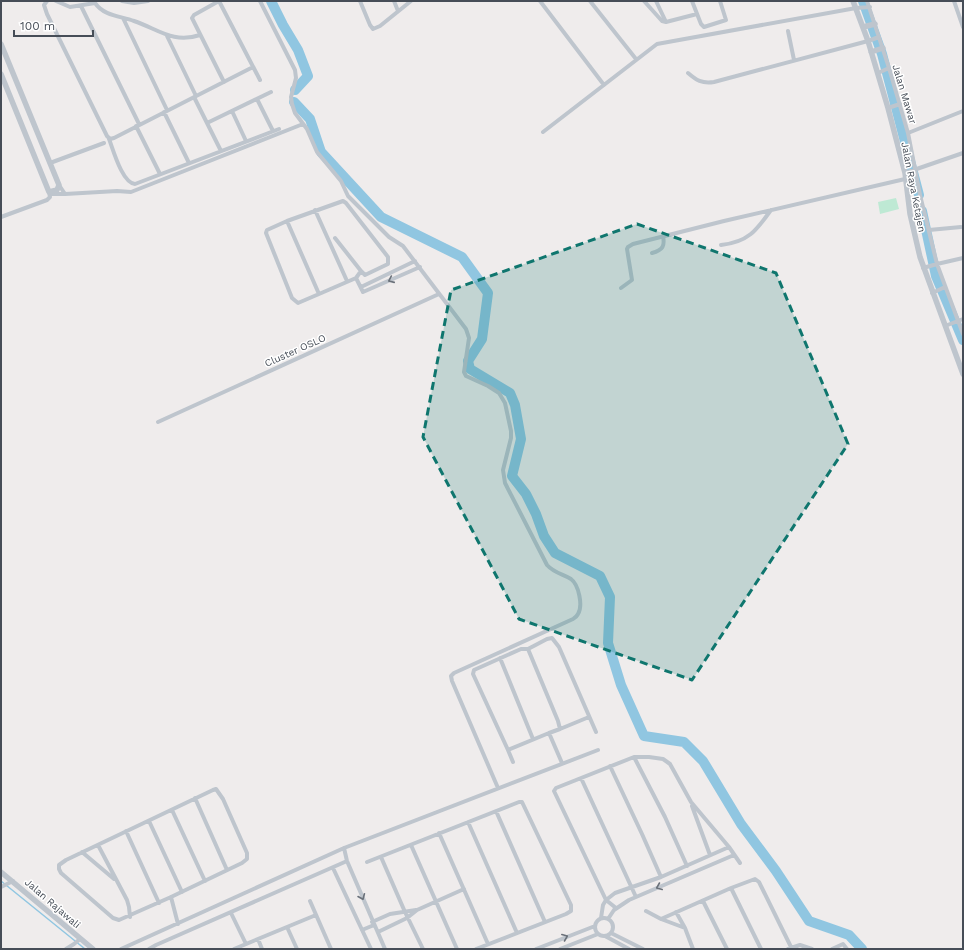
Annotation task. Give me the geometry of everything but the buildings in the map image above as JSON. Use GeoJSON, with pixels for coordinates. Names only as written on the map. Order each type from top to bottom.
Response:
{"type":"FeatureCollection","features":[{"type":"Feature","properties":{"kind":"street"},"geometry":{"type":"LineString","coordinates":[[46,1],[44,5],[47,14],[110,138],[121,169],[126,179],[130,183],[139,183],[279,129]]}},
{"type":"Feature","properties":{"kind":"street"},"geometry":{"type":"LineString","coordinates":[[56,1],[68,7],[81,6],[95,2],[102,11],[135,21],[167,36],[186,38],[200,35]]}},
{"type":"Feature","properties":{"kind":"street"},"geometry":{"type":"LineString","coordinates":[[122,1],[134,3],[147,1]]}},
{"type":"Feature","properties":{"kind":"street"},"geometry":{"type":"LineString","coordinates":[[224,82],[192,19],[192,17],[219,1],[260,80]]}},
{"type":"Feature","properties":{"kind":"street"},"geometry":{"type":"LineString","coordinates":[[260,1],[295,70],[296,78],[291,97],[292,104],[296,113],[307,129],[317,152],[341,181],[348,196],[389,237],[403,246],[468,334],[464,372],[466,376],[488,386],[499,394],[504,403],[511,431],[511,438],[503,470],[505,483],[547,565],[554,571],[570,578],[575,583],[580,605],[578,614],[574,619],[454,673],[451,676],[498,788]]}},
{"type":"Feature","properties":{"kind":"street"},"geometry":{"type":"LineString","coordinates":[[360,1],[372,28],[380,26],[411,1]]}},
{"type":"Feature","properties":{"kind":"street"},"geometry":{"type":"LineString","coordinates":[[394,1],[398,12]]}},
{"type":"Feature","properties":{"kind":"street"},"geometry":{"type":"LineString","coordinates":[[540,1],[604,84]]}},
{"type":"Feature","properties":{"kind":"street"},"geometry":{"type":"LineString","coordinates":[[590,1],[636,59]]}},
{"type":"Feature","properties":{"kind":"street"},"geometry":{"type":"LineString","coordinates":[[644,1],[660,21],[666,22],[697,14]]}},
{"type":"Feature","properties":{"kind":"street"},"geometry":{"type":"LineString","coordinates":[[656,1],[666,22]]}},
{"type":"Feature","properties":{"kind":"street"},"geometry":{"type":"LineString","coordinates":[[692,1],[701,24],[704,27],[726,20],[720,1]]}},
{"type":"Feature","properties":{"kind":"street","name":"Jalan Raya Ketajen"},"geometry":{"type":"LineString","coordinates":[[853,1],[869,25],[874,38],[873,51],[890,107],[906,175],[915,236],[925,268],[939,289],[947,326],[963,374]]}},
{"type":"Feature","properties":{"kind":"street","name":"Jalan Mawar"},"geometry":{"type":"LineString","coordinates":[[867,1],[869,25],[874,38],[882,48],[908,133],[920,195],[936,264],[939,289],[963,334]]}},
{"type":"Feature","properties":{"kind":"street"},"geometry":{"type":"LineString","coordinates":[[954,1],[963,27]]}},
{"type":"Feature","properties":{"kind":"street"},"geometry":{"type":"LineString","coordinates":[[81,6],[160,174]]}},
{"type":"Feature","properties":{"kind":"street"},"geometry":{"type":"LineString","coordinates":[[543,132],[657,44],[868,7]]}},
{"type":"Feature","properties":{"kind":"street"},"geometry":{"type":"LineString","coordinates":[[123,18],[189,163]]}},
{"type":"Feature","properties":{"kind":"street"},"geometry":{"type":"LineString","coordinates":[[788,31],[794,60]]}},
{"type":"Feature","properties":{"kind":"street"},"geometry":{"type":"LineString","coordinates":[[167,36],[221,151]]}},
{"type":"Feature","properties":{"kind":"street"},"geometry":{"type":"LineString","coordinates":[[688,73],[699,81],[711,82],[874,38]]}},
{"type":"Feature","properties":{"kind":"street"},"geometry":{"type":"LineString","coordinates":[[1,44],[59,185],[65,194]]}},
{"type":"Feature","properties":{"kind":"street"},"geometry":{"type":"LineString","coordinates":[[873,51],[882,48]]}},
{"type":"Feature","properties":{"kind":"street"},"geometry":{"type":"LineString","coordinates":[[110,138],[114,138],[137,125],[253,68]]}},
{"type":"Feature","properties":{"kind":"street"},"geometry":{"type":"LineString","coordinates":[[880,72],[888,69]]}},
{"type":"Feature","properties":{"kind":"street"},"geometry":{"type":"LineString","coordinates":[[1,74],[50,193],[50,197],[47,200],[1,217]]}},
{"type":"Feature","properties":{"kind":"street"},"geometry":{"type":"LineString","coordinates":[[207,123],[271,92]]}},
{"type":"Feature","properties":{"kind":"street"},"geometry":{"type":"LineString","coordinates":[[257,99],[273,131]]}},
{"type":"Feature","properties":{"kind":"street"},"geometry":{"type":"LineString","coordinates":[[890,107],[899,104]]}},
{"type":"Feature","properties":{"kind":"street"},"geometry":{"type":"LineString","coordinates":[[232,111],[246,141]]}},
{"type":"Feature","properties":{"kind":"street"},"geometry":{"type":"LineString","coordinates":[[908,133],[963,111]]}},
{"type":"Feature","properties":{"kind":"street"},"geometry":{"type":"LineString","coordinates":[[50,193],[131,192],[303,124]]}},
{"type":"Feature","properties":{"kind":"street"},"geometry":{"type":"LineString","coordinates":[[50,163],[104,144]]}},
{"type":"Feature","properties":{"kind":"street"},"geometry":{"type":"LineString","coordinates":[[621,288],[632,280],[628,247],[636,242],[771,210],[906,175],[915,170],[963,153]]}},
{"type":"Feature","properties":{"kind":"street"},"geometry":{"type":"LineString","coordinates":[[50,193],[57,190],[59,185]]}},
{"type":"Feature","properties":{"kind":"street"},"geometry":{"type":"LineString","coordinates":[[335,238],[365,275],[388,264],[388,257],[343,200],[314,210],[267,230],[266,233],[292,298],[298,303],[356,278],[361,271]]}},
{"type":"Feature","properties":{"kind":"street"},"geometry":{"type":"LineString","coordinates":[[314,210],[347,281]]}},
{"type":"Feature","properties":{"kind":"street"},"geometry":{"type":"LineString","coordinates":[[721,245],[731,244],[752,234],[771,210]]}},
{"type":"Feature","properties":{"kind":"street"},"geometry":{"type":"LineString","coordinates":[[287,221],[319,294]]}},
{"type":"Feature","properties":{"kind":"street"},"geometry":{"type":"LineString","coordinates":[[929,230],[961,227]]}},
{"type":"Feature","properties":{"kind":"street"},"geometry":{"type":"LineString","coordinates":[[652,253],[661,250],[664,247],[665,244],[663,236]]}},
{"type":"Feature","properties":{"kind":"street"},"geometry":{"type":"LineString","coordinates":[[925,268],[963,258]]}},
{"type":"Feature","properties":{"kind":"street"},"geometry":{"type":"LineString","coordinates":[[361,287],[415,261]]}},
{"type":"Feature","properties":{"kind":"street"},"geometry":{"type":"LineString","coordinates":[[356,278],[363,292],[420,267]]}},
{"type":"Feature","properties":{"kind":"street","name":"Cluster OSLO"},"geometry":{"type":"LineString","coordinates":[[158,422],[439,294]]}},
{"type":"Feature","properties":{"kind":"street"},"geometry":{"type":"LineString","coordinates":[[947,326],[963,320]]}},
{"type":"Feature","properties":{"kind":"street"},"geometry":{"type":"LineString","coordinates":[[513,762],[473,674],[474,670],[547,639],[552,638],[559,647],[596,732]]}},
{"type":"Feature","properties":{"kind":"street"},"geometry":{"type":"LineString","coordinates":[[528,648],[553,707],[560,729]]}},
{"type":"Feature","properties":{"kind":"street"},"geometry":{"type":"LineString","coordinates":[[500,658],[533,739]]}},
{"type":"Feature","properties":{"kind":"street"},"geometry":{"type":"LineString","coordinates":[[508,750],[589,717]]}},
{"type":"Feature","properties":{"kind":"street"},"geometry":{"type":"LineString","coordinates":[[549,733],[562,763]]}},
{"type":"Feature","properties":{"kind":"street"},"geometry":{"type":"LineString","coordinates":[[122,949],[344,848],[598,750]]}},
{"type":"Feature","properties":{"kind":"street"},"geometry":{"type":"LineString","coordinates":[[634,757],[665,817],[687,866]]}},
{"type":"Feature","properties":{"kind":"street"},"geometry":{"type":"LineString","coordinates":[[616,908],[606,900],[554,793],[556,788],[634,757],[658,757],[667,761],[690,802],[710,855]]}},
{"type":"Feature","properties":{"kind":"street"},"geometry":{"type":"LineString","coordinates":[[610,766],[661,876]]}},
{"type":"Feature","properties":{"kind":"street"},"geometry":{"type":"LineString","coordinates":[[581,778],[636,897]]}},
{"type":"Feature","properties":{"kind":"street"},"geometry":{"type":"LineString","coordinates":[[216,789],[223,799],[247,853],[247,859],[242,863],[159,903],[119,920],[113,918],[58,869],[59,865],[66,860],[195,798],[216,789]]}},
{"type":"Feature","properties":{"kind":"street"},"geometry":{"type":"LineString","coordinates":[[195,798],[227,870]]}},
{"type":"Feature","properties":{"kind":"street"},"geometry":{"type":"LineString","coordinates":[[367,862],[496,810],[519,802],[524,803],[571,905],[571,911],[476,949]]}},
{"type":"Feature","properties":{"kind":"street"},"geometry":{"type":"LineString","coordinates":[[690,802],[729,847],[740,863]]}},
{"type":"Feature","properties":{"kind":"street"},"geometry":{"type":"LineString","coordinates":[[172,810],[205,881]]}},
{"type":"Feature","properties":{"kind":"street"},"geometry":{"type":"LineString","coordinates":[[496,810],[545,922]]}},
{"type":"Feature","properties":{"kind":"street"},"geometry":{"type":"LineString","coordinates":[[149,821],[182,892]]}},
{"type":"Feature","properties":{"kind":"street"},"geometry":{"type":"LineString","coordinates":[[468,822],[517,933]]}},
{"type":"Feature","properties":{"kind":"street"},"geometry":{"type":"LineString","coordinates":[[126,832],[159,903]]}},
{"type":"Feature","properties":{"kind":"street"},"geometry":{"type":"LineString","coordinates":[[439,833],[488,944]]}},
{"type":"Feature","properties":{"kind":"street"},"geometry":{"type":"LineString","coordinates":[[411,844],[457,949]]}},
{"type":"Feature","properties":{"kind":"street"},"geometry":{"type":"LineString","coordinates":[[98,845],[127,900],[130,916]]}},
{"type":"Feature","properties":{"kind":"street"},"geometry":{"type":"LineString","coordinates":[[598,934],[595,926],[597,921],[601,918],[603,905],[606,900],[615,893],[632,888],[687,866],[729,847]]}},
{"type":"Feature","properties":{"kind":"street"},"geometry":{"type":"LineString","coordinates":[[344,848],[347,861],[385,949]]}},
{"type":"Feature","properties":{"kind":"street"},"geometry":{"type":"LineString","coordinates":[[82,852],[117,882]]}},
{"type":"Feature","properties":{"kind":"street"},"geometry":{"type":"LineString","coordinates":[[608,919],[616,908],[636,897],[734,855]]}},
{"type":"Feature","properties":{"kind":"street"},"geometry":{"type":"LineString","coordinates":[[381,856],[404,912],[423,949]]}},
{"type":"Feature","properties":{"kind":"street"},"geometry":{"type":"LineString","coordinates":[[701,860],[704,868]]}},
{"type":"Feature","properties":{"kind":"street"},"geometry":{"type":"LineString","coordinates":[[150,949],[347,861]]}},
{"type":"Feature","properties":{"kind":"street"},"geometry":{"type":"LineString","coordinates":[[333,868],[371,949]]}},
{"type":"Feature","properties":{"kind":"street"},"geometry":{"type":"LineString","coordinates":[[674,871],[678,879]]}},
{"type":"Feature","properties":{"kind":"street","name":"Jalan Rajawali"},"geometry":{"type":"LineString","coordinates":[[1,872],[79,940],[93,949]]}},
{"type":"Feature","properties":{"kind":"street"},"geometry":{"type":"LineString","coordinates":[[661,919],[731,888],[757,880],[791,949],[800,945],[810,949]]}},
{"type":"Feature","properties":{"kind":"street"},"geometry":{"type":"LineString","coordinates":[[2,887],[12,882]]}},
{"type":"Feature","properties":{"kind":"street"},"geometry":{"type":"LineString","coordinates":[[731,888],[761,949]]}},
{"type":"Feature","properties":{"kind":"street"},"geometry":{"type":"LineString","coordinates":[[362,930],[387,916],[417,910],[464,889]]}},
{"type":"Feature","properties":{"kind":"street"},"geometry":{"type":"LineString","coordinates":[[171,897],[178,924]]}},
{"type":"Feature","properties":{"kind":"street"},"geometry":{"type":"LineString","coordinates":[[703,900],[727,949]]}},
{"type":"Feature","properties":{"kind":"street"},"geometry":{"type":"LineString","coordinates":[[310,901],[331,949]]}},
{"type":"Feature","properties":{"kind":"street"},"geometry":{"type":"LineString","coordinates":[[378,932],[407,918],[417,910]]}},
{"type":"Feature","properties":{"kind":"street"},"geometry":{"type":"LineString","coordinates":[[646,911],[661,919],[685,928]]}},
{"type":"Feature","properties":{"kind":"street"},"geometry":{"type":"LineString","coordinates":[[231,912],[246,944]]}},
{"type":"Feature","properties":{"kind":"street"},"geometry":{"type":"LineString","coordinates":[[676,912],[685,928],[693,949]]}},
{"type":"Feature","properties":{"kind":"street"},"geometry":{"type":"LineString","coordinates":[[234,949],[316,915]]}},
{"type":"Feature","properties":{"kind":"street"},"geometry":{"type":"LineString","coordinates":[[387,916],[392,925]]}},
{"type":"Feature","properties":{"kind":"street"},"geometry":{"type":"LineString","coordinates":[[601,918],[608,919],[613,925],[611,932],[604,936]]}},
{"type":"Feature","properties":{"kind":"street"},"geometry":{"type":"LineString","coordinates":[[536,949],[595,926]]}},
{"type":"Feature","properties":{"kind":"street"},"geometry":{"type":"LineString","coordinates":[[287,927],[297,949]]}},
{"type":"Feature","properties":{"kind":"street"},"geometry":{"type":"LineString","coordinates":[[611,932],[643,949]]}},
{"type":"Feature","properties":{"kind":"street"},"geometry":{"type":"LineString","coordinates":[[560,949],[598,934],[629,949]]}},
{"type":"Feature","properties":{"kind":"street"},"geometry":{"type":"LineString","coordinates":[[258,939],[262,949]]}},
{"type":"Feature","properties":{"kind":"street"},"geometry":{"type":"LineString","coordinates":[[66,949],[79,940]]}},
{"type":"Feature","properties":{"kind":"street"},"geometry":{"type":"LineString","coordinates":[[832,949],[843,944],[847,949]]}},
{"type":"Feature","properties":{"kind":"highlighted area"},"geometry":{"type":"Polygon","coordinates":[[[637,224],[776,273],[848,444],[692,680],[519,619],[423,437],[451,290],[637,224]]]}},
{"type":"Feature","properties":{"kind":"green space"},"geometry":{"type":"Polygon","coordinates":[[[896,198],[899,209],[880,214],[878,202],[896,198]]]}},
{"type":"Feature","properties":{"kind":"waterway"},"geometry":{"type":"LineString","coordinates":[[271,1],[298,50],[308,76],[295,90]]}},
{"type":"Feature","properties":{"kind":"waterway"},"geometry":{"type":"LineString","coordinates":[[863,1],[882,54],[919,195]]}},
{"type":"Feature","properties":{"kind":"waterway"},"geometry":{"type":"LineString","coordinates":[[294,102],[310,119],[321,152],[381,217],[462,257],[488,293],[482,339],[468,361],[470,369],[510,393],[515,405],[521,439],[512,476],[526,494],[536,514],[544,536],[555,553],[600,576],[610,597],[608,643],[621,685],[644,736],[684,742],[703,761],[741,824],[776,871],[809,921],[849,935],[862,949]]}},
{"type":"Feature","properties":{"kind":"waterway"},"geometry":{"type":"LineString","coordinates":[[922,211],[936,276],[963,340]]}},
{"type":"Feature","properties":{"kind":"waterway"},"geometry":{"type":"LineString","coordinates":[[1,881],[85,949]]}}]}
